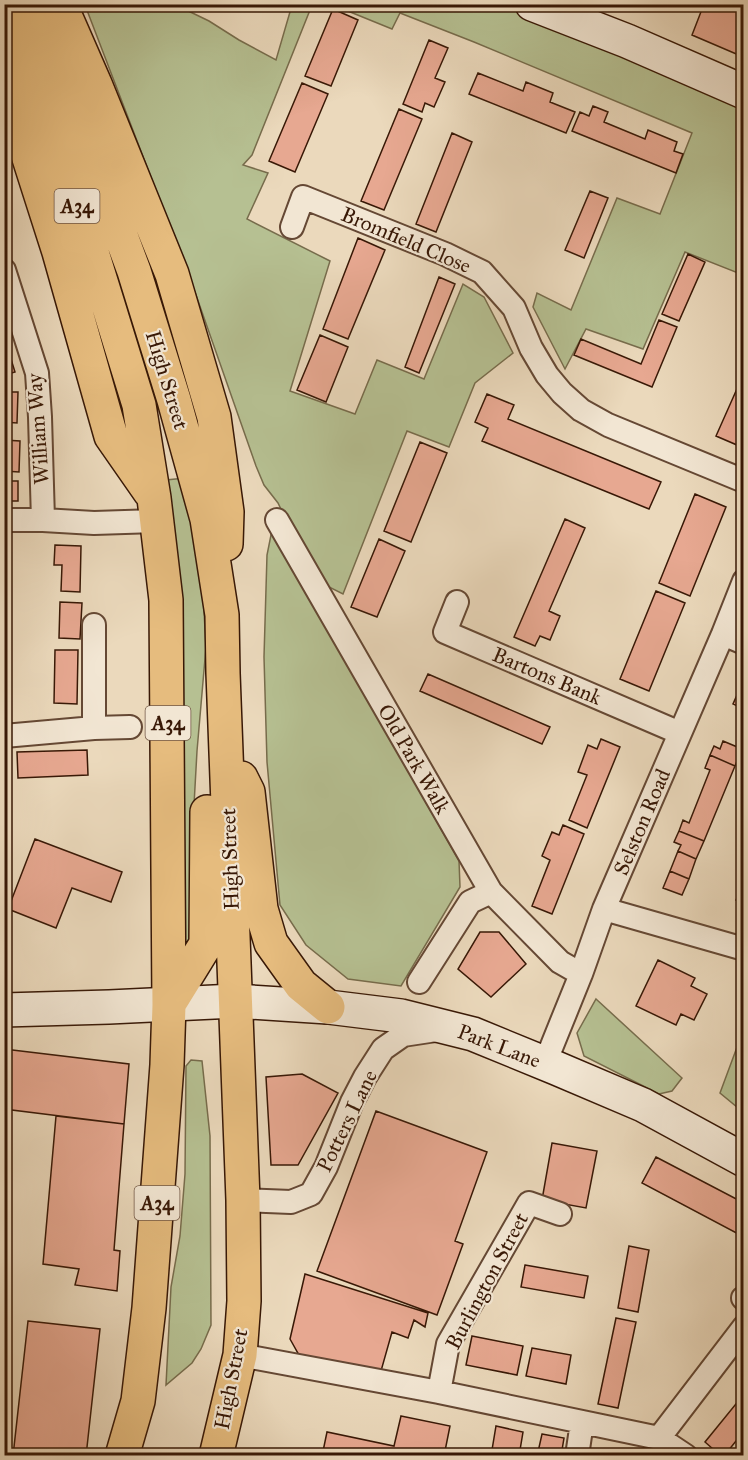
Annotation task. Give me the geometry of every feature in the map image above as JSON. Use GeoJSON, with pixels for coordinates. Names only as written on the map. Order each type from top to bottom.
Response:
{"type":"FeatureCollection","features":[{"type":"Feature","properties":{"kind":"highway","name":"High Street"},"geometry":{"type":"LineString","coordinates":[[35,4],[134,271],[174,400],[207,519],[222,615],[243,1200],[244,1301],[240,1355],[216,1455]]}},
{"type":"Feature","properties":{"kind":"highway"},"geometry":{"type":"LineString","coordinates":[[60,4],[172,274],[214,417],[227,513],[222,615]]}},
{"type":"Feature","properties":{"kind":"highway","name":"A34"},"geometry":{"type":"LineString","coordinates":[[4,11],[67,171],[139,405],[155,510],[166,612],[169,1005],[167,1065],[149,1308],[138,1401],[122,1455]]}},
{"type":"Feature","properties":{"kind":"highway"},"geometry":{"type":"LineString","coordinates":[[4,80],[59,252],[111,436],[155,510]]}},
{"type":"Feature","properties":{"kind":"highway","name":"A34"},"geometry":{"type":"LineString","coordinates":[[169,1005],[206,944],[207,762],[223,673]]}},
{"type":"Feature","properties":{"kind":"highway","name":"A34"},"geometry":{"type":"LineString","coordinates":[[226,750],[248,792],[261,909],[271,943],[301,985],[328,1008]]}},
{"type":"Feature","properties":{"kind":"main road"},"geometry":{"type":"LineString","coordinates":[[532,4],[627,41],[744,92]]}},
{"type":"Feature","properties":{"kind":"main road","name":"Park Lane"},"geometry":{"type":"LineString","coordinates":[[4,1010],[235,1001],[401,1016],[473,1034],[643,1105],[744,1160]]}},
{"type":"Feature","properties":{"kind":"street","name":"Bromfield Close"},"geometry":{"type":"LineString","coordinates":[[292,227],[303,197],[445,254],[482,272],[514,308],[531,348],[547,375],[581,410],[608,425],[744,481]]}},
{"type":"Feature","properties":{"kind":"street","name":"William Way"},"geometry":{"type":"LineString","coordinates":[[4,270],[9,301],[37,373],[43,520]]}},
{"type":"Feature","properties":{"kind":"street"},"geometry":{"type":"LineString","coordinates":[[4,520],[94,523],[155,510]]}},
{"type":"Feature","properties":{"kind":"street","name":"Old Park Walk"},"geometry":{"type":"LineString","coordinates":[[277,520],[491,892],[560,962],[581,974]]}},
{"type":"Feature","properties":{"kind":"street","name":"Selston Road"},"geometry":{"type":"LineString","coordinates":[[545,1064],[604,909],[744,581]]}},
{"type":"Feature","properties":{"kind":"street","name":"Bartons Bank"},"geometry":{"type":"LineString","coordinates":[[457,602],[445,632],[680,733]]}},
{"type":"Feature","properties":{"kind":"street"},"geometry":{"type":"LineString","coordinates":[[94,625],[94,728]]}},
{"type":"Feature","properties":{"kind":"street"},"geometry":{"type":"LineString","coordinates":[[723,634],[744,643]]}},
{"type":"Feature","properties":{"kind":"street"},"geometry":{"type":"LineString","coordinates":[[4,736],[130,727]]}},
{"type":"Feature","properties":{"kind":"street"},"geometry":{"type":"LineString","coordinates":[[418,982],[470,902],[491,892]]}},
{"type":"Feature","properties":{"kind":"street"},"geometry":{"type":"LineString","coordinates":[[604,909],[744,949]]}},
{"type":"Feature","properties":{"kind":"street","name":"Potters Lane"},"geometry":{"type":"LineString","coordinates":[[243,1200],[291,1202],[311,1194],[326,1167],[352,1102],[383,1049],[403,1035],[449,1028]]}},
{"type":"Feature","properties":{"kind":"street","name":"Burlington Street"},"geometry":{"type":"LineString","coordinates":[[439,1392],[448,1344],[529,1203],[560,1214]]}},
{"type":"Feature","properties":{"kind":"street"},"geometry":{"type":"LineString","coordinates":[[659,1438],[744,1327]]}},
{"type":"Feature","properties":{"kind":"street"},"geometry":{"type":"LineString","coordinates":[[240,1355],[439,1392],[659,1438],[686,1455]]}},
{"type":"Feature","properties":{"kind":"street"},"geometry":{"type":"LineString","coordinates":[[577,1455],[582,1422]]}},
{"type":"Feature","properties":{"kind":"green space"},"geometry":{"type":"Polygon","coordinates":[[[85,5],[176,5],[209,21],[276,60],[292,5],[312,5],[252,155],[243,165],[268,173],[247,219],[330,261],[290,391],[355,414],[377,360],[424,379],[463,284],[484,297],[513,353],[475,383],[449,447],[407,431],[343,594],[325,585],[289,526],[278,503],[264,485],[196,295],[85,5]]]}},
{"type":"Feature","properties":{"kind":"green space"},"geometry":{"type":"Polygon","coordinates":[[[333,5],[503,5],[743,107],[743,275],[685,252],[643,349],[586,329],[565,369],[533,307],[537,293],[571,310],[617,198],[660,214],[692,133],[400,13],[392,29],[333,5]]]}},
{"type":"Feature","properties":{"kind":"green space"},"geometry":{"type":"Polygon","coordinates":[[[185,478],[201,558],[206,647],[194,805],[194,936],[183,951],[166,480],[185,478]]]}},
{"type":"Feature","properties":{"kind":"green space"},"geometry":{"type":"Polygon","coordinates":[[[272,530],[459,861],[460,887],[401,986],[348,979],[306,945],[280,905],[267,762],[264,657],[267,555],[272,530]]]}},
{"type":"Feature","properties":{"kind":"green space"},"geometry":{"type":"Polygon","coordinates":[[[596,999],[682,1078],[672,1091],[659,1094],[584,1056],[577,1033],[596,999]]]}},
{"type":"Feature","properties":{"kind":"green space"},"geometry":{"type":"Polygon","coordinates":[[[743,1031],[744,1112],[720,1093],[743,1031]]]}},
{"type":"Feature","properties":{"kind":"green space"},"geometry":{"type":"Polygon","coordinates":[[[191,1060],[202,1061],[210,1136],[211,1325],[192,1363],[166,1385],[171,1287],[180,1236],[185,1174],[186,1066],[191,1060]]]}},
{"type":"Feature","properties":{"kind":"building"},"geometry":{"type":"Polygon","coordinates":[[[622,4],[641,4],[638,11],[622,4]]]}},
{"type":"Feature","properties":{"kind":"building"},"geometry":{"type":"Polygon","coordinates":[[[704,4],[721,11],[723,4],[744,4],[744,50],[741,56],[692,35],[704,4]]]}},
{"type":"Feature","properties":{"kind":"building"},"geometry":{"type":"Polygon","coordinates":[[[333,9],[358,20],[331,86],[305,76],[333,9]]]}},
{"type":"Feature","properties":{"kind":"building"},"geometry":{"type":"Polygon","coordinates":[[[429,40],[448,48],[435,78],[445,82],[434,107],[425,103],[422,112],[403,104],[429,40]]]}},
{"type":"Feature","properties":{"kind":"building"},"geometry":{"type":"Polygon","coordinates":[[[478,73],[523,91],[526,82],[553,93],[550,102],[575,112],[566,133],[469,94],[478,73]]]}},
{"type":"Feature","properties":{"kind":"building"},"geometry":{"type":"Polygon","coordinates":[[[302,83],[328,94],[295,172],[269,161],[302,83]]]}},
{"type":"Feature","properties":{"kind":"building"},"geometry":{"type":"Polygon","coordinates":[[[593,106],[608,112],[604,122],[645,139],[648,130],[677,142],[674,151],[683,154],[676,173],[572,131],[580,112],[589,116],[593,106]]]}},
{"type":"Feature","properties":{"kind":"building"},"geometry":{"type":"Polygon","coordinates":[[[399,109],[422,119],[384,210],[361,201],[399,109]]]}},
{"type":"Feature","properties":{"kind":"building"},"geometry":{"type":"Polygon","coordinates":[[[452,133],[472,142],[436,232],[416,224],[452,133]]]}},
{"type":"Feature","properties":{"kind":"building"},"geometry":{"type":"Polygon","coordinates":[[[590,191],[608,198],[584,258],[565,250],[590,191]]]}},
{"type":"Feature","properties":{"kind":"building"},"geometry":{"type":"Polygon","coordinates":[[[358,238],[385,250],[348,339],[323,329],[358,238]]]}},
{"type":"Feature","properties":{"kind":"building"},"geometry":{"type":"Polygon","coordinates":[[[688,254],[705,262],[679,321],[662,314],[688,254]]]}},
{"type":"Feature","properties":{"kind":"building"},"geometry":{"type":"Polygon","coordinates":[[[439,277],[455,284],[419,373],[405,367],[439,277]]]}},
{"type":"Feature","properties":{"kind":"building"},"geometry":{"type":"Polygon","coordinates":[[[659,320],[677,327],[652,387],[574,355],[581,339],[641,364],[659,320]]]}},
{"type":"Feature","properties":{"kind":"building"},"geometry":{"type":"Polygon","coordinates":[[[320,335],[348,347],[326,402],[297,390],[320,335]]]}},
{"type":"Feature","properties":{"kind":"building"},"geometry":{"type":"Polygon","coordinates":[[[4,341],[6,341],[10,356],[4,357],[4,341]]]}},
{"type":"Feature","properties":{"kind":"building"},"geometry":{"type":"Polygon","coordinates":[[[10,356],[15,372],[4,375],[4,357],[10,356]]]}},
{"type":"Feature","properties":{"kind":"building"},"geometry":{"type":"Polygon","coordinates":[[[744,373],[744,448],[716,436],[744,373]]]}},
{"type":"Feature","properties":{"kind":"building"},"geometry":{"type":"Polygon","coordinates":[[[4,392],[18,392],[17,423],[4,422],[4,392]]]}},
{"type":"Feature","properties":{"kind":"building"},"geometry":{"type":"Polygon","coordinates":[[[487,394],[514,405],[508,419],[661,482],[649,509],[482,441],[488,428],[475,422],[487,394]]]}},
{"type":"Feature","properties":{"kind":"building"},"geometry":{"type":"Polygon","coordinates":[[[4,440],[20,441],[19,472],[4,471],[4,440]]]}},
{"type":"Feature","properties":{"kind":"building"},"geometry":{"type":"Polygon","coordinates":[[[420,442],[447,453],[411,542],[384,531],[420,442]]]}},
{"type":"Feature","properties":{"kind":"building"},"geometry":{"type":"Polygon","coordinates":[[[4,481],[18,481],[18,501],[4,501],[4,481]]]}},
{"type":"Feature","properties":{"kind":"building"},"geometry":{"type":"Polygon","coordinates":[[[695,494],[726,507],[690,596],[659,583],[695,494]]]}},
{"type":"Feature","properties":{"kind":"building"},"geometry":{"type":"Polygon","coordinates":[[[565,519],[585,528],[549,611],[560,616],[550,640],[540,636],[535,646],[514,637],[565,519]]]}},
{"type":"Feature","properties":{"kind":"building"},"geometry":{"type":"Polygon","coordinates":[[[379,539],[405,551],[377,617],[351,607],[379,539]]]}},
{"type":"Feature","properties":{"kind":"building"},"geometry":{"type":"Polygon","coordinates":[[[55,545],[81,546],[80,592],[61,591],[62,565],[54,565],[55,545]]]}},
{"type":"Feature","properties":{"kind":"building"},"geometry":{"type":"Polygon","coordinates":[[[656,591],[685,603],[649,691],[620,679],[656,591]]]}},
{"type":"Feature","properties":{"kind":"building"},"geometry":{"type":"Polygon","coordinates":[[[60,602],[82,603],[80,639],[59,638],[60,602]]]}},
{"type":"Feature","properties":{"kind":"building"},"geometry":{"type":"Polygon","coordinates":[[[55,650],[78,650],[77,704],[54,703],[55,650]]]}},
{"type":"Feature","properties":{"kind":"building"},"geometry":{"type":"Polygon","coordinates":[[[428,674],[550,727],[542,744],[420,691],[428,674]]]}},
{"type":"Feature","properties":{"kind":"building"},"geometry":{"type":"Polygon","coordinates":[[[742,684],[744,685],[744,709],[733,704],[742,684]]]}},
{"type":"Feature","properties":{"kind":"building"},"geometry":{"type":"Polygon","coordinates":[[[601,739],[620,747],[587,828],[569,820],[587,775],[578,772],[588,745],[597,749],[601,739]]]}},
{"type":"Feature","properties":{"kind":"building"},"geometry":{"type":"Polygon","coordinates":[[[723,741],[742,749],[735,766],[710,755],[714,746],[720,749],[723,741]]]}},
{"type":"Feature","properties":{"kind":"building"},"geometry":{"type":"Polygon","coordinates":[[[87,750],[88,775],[18,778],[17,752],[87,750]]]}},
{"type":"Feature","properties":{"kind":"building"},"geometry":{"type":"Polygon","coordinates":[[[710,755],[735,766],[704,841],[679,831],[683,820],[689,823],[710,770],[705,768],[710,755]]]}},
{"type":"Feature","properties":{"kind":"building"},"geometry":{"type":"Polygon","coordinates":[[[563,825],[584,834],[552,914],[532,906],[550,860],[542,856],[552,832],[559,835],[563,825]]]}},
{"type":"Feature","properties":{"kind":"building"},"geometry":{"type":"Polygon","coordinates":[[[679,831],[704,841],[696,859],[678,851],[681,845],[674,842],[679,831]]]}},
{"type":"Feature","properties":{"kind":"building"},"geometry":{"type":"Polygon","coordinates":[[[35,839],[122,872],[111,902],[72,888],[56,928],[8,909],[35,839]]]}},
{"type":"Feature","properties":{"kind":"building"},"geometry":{"type":"Polygon","coordinates":[[[678,851],[696,859],[689,879],[670,871],[678,851]]]}},
{"type":"Feature","properties":{"kind":"building"},"geometry":{"type":"Polygon","coordinates":[[[670,871],[689,879],[682,895],[663,888],[670,871]]]}},
{"type":"Feature","properties":{"kind":"building"},"geometry":{"type":"Polygon","coordinates":[[[744,883],[744,903],[736,900],[744,883]]]}},
{"type":"Feature","properties":{"kind":"building"},"geometry":{"type":"Polygon","coordinates":[[[480,932],[499,932],[526,964],[491,997],[458,969],[480,932]]]}},
{"type":"Feature","properties":{"kind":"building"},"geometry":{"type":"Polygon","coordinates":[[[658,960],[695,978],[691,986],[707,994],[694,1020],[681,1014],[676,1025],[636,1006],[658,960]]]}},
{"type":"Feature","properties":{"kind":"building"},"geometry":{"type":"Polygon","coordinates":[[[4,1049],[129,1064],[124,1124],[4,1109],[4,1049]]]}},
{"type":"Feature","properties":{"kind":"building"},"geometry":{"type":"Polygon","coordinates":[[[302,1074],[338,1093],[298,1165],[271,1165],[266,1077],[302,1074]]]}},
{"type":"Feature","properties":{"kind":"building"},"geometry":{"type":"Polygon","coordinates":[[[376,1111],[487,1152],[455,1241],[463,1244],[437,1315],[317,1271],[376,1111]]]}},
{"type":"Feature","properties":{"kind":"building"},"geometry":{"type":"Polygon","coordinates":[[[56,1116],[124,1124],[114,1250],[120,1251],[117,1291],[75,1285],[79,1269],[43,1264],[56,1116]]]}},
{"type":"Feature","properties":{"kind":"building"},"geometry":{"type":"Polygon","coordinates":[[[552,1143],[597,1151],[586,1208],[542,1200],[552,1143]]]}},
{"type":"Feature","properties":{"kind":"building"},"geometry":{"type":"Polygon","coordinates":[[[656,1157],[744,1203],[744,1237],[642,1183],[656,1157]]]}},
{"type":"Feature","properties":{"kind":"building"},"geometry":{"type":"Polygon","coordinates":[[[629,1246],[649,1250],[638,1312],[618,1308],[629,1246]]]}},
{"type":"Feature","properties":{"kind":"building"},"geometry":{"type":"Polygon","coordinates":[[[525,1265],[588,1276],[584,1298],[521,1287],[525,1265]]]}},
{"type":"Feature","properties":{"kind":"building"},"geometry":{"type":"Polygon","coordinates":[[[305,1274],[428,1313],[425,1327],[414,1320],[408,1338],[392,1332],[381,1371],[299,1355],[290,1339],[305,1274]]]}},
{"type":"Feature","properties":{"kind":"building"},"geometry":{"type":"Polygon","coordinates":[[[616,1318],[636,1322],[618,1408],[598,1404],[616,1318]]]}},
{"type":"Feature","properties":{"kind":"building"},"geometry":{"type":"Polygon","coordinates":[[[28,1321],[100,1329],[86,1456],[13,1456],[28,1321]]]}},
{"type":"Feature","properties":{"kind":"building"},"geometry":{"type":"Polygon","coordinates":[[[472,1336],[523,1346],[517,1375],[466,1365],[472,1336]]]}},
{"type":"Feature","properties":{"kind":"building"},"geometry":{"type":"Polygon","coordinates":[[[532,1348],[571,1355],[566,1384],[526,1376],[532,1348]]]}},
{"type":"Feature","properties":{"kind":"building"},"geometry":{"type":"Polygon","coordinates":[[[744,1394],[744,1431],[724,1456],[721,1456],[705,1442],[744,1394]]]}},
{"type":"Feature","properties":{"kind":"building"},"geometry":{"type":"Polygon","coordinates":[[[401,1416],[450,1426],[444,1456],[322,1456],[327,1432],[394,1446],[401,1416]]]}},
{"type":"Feature","properties":{"kind":"building"},"geometry":{"type":"Polygon","coordinates":[[[496,1426],[523,1432],[519,1456],[491,1456],[496,1426]]]}},
{"type":"Feature","properties":{"kind":"building"},"geometry":{"type":"Polygon","coordinates":[[[542,1434],[564,1438],[561,1456],[538,1452],[542,1434]]]}},
{"type":"Feature","properties":{"kind":"building"},"geometry":{"type":"Polygon","coordinates":[[[592,1452],[609,1456],[591,1456],[592,1452]]]}}]}
